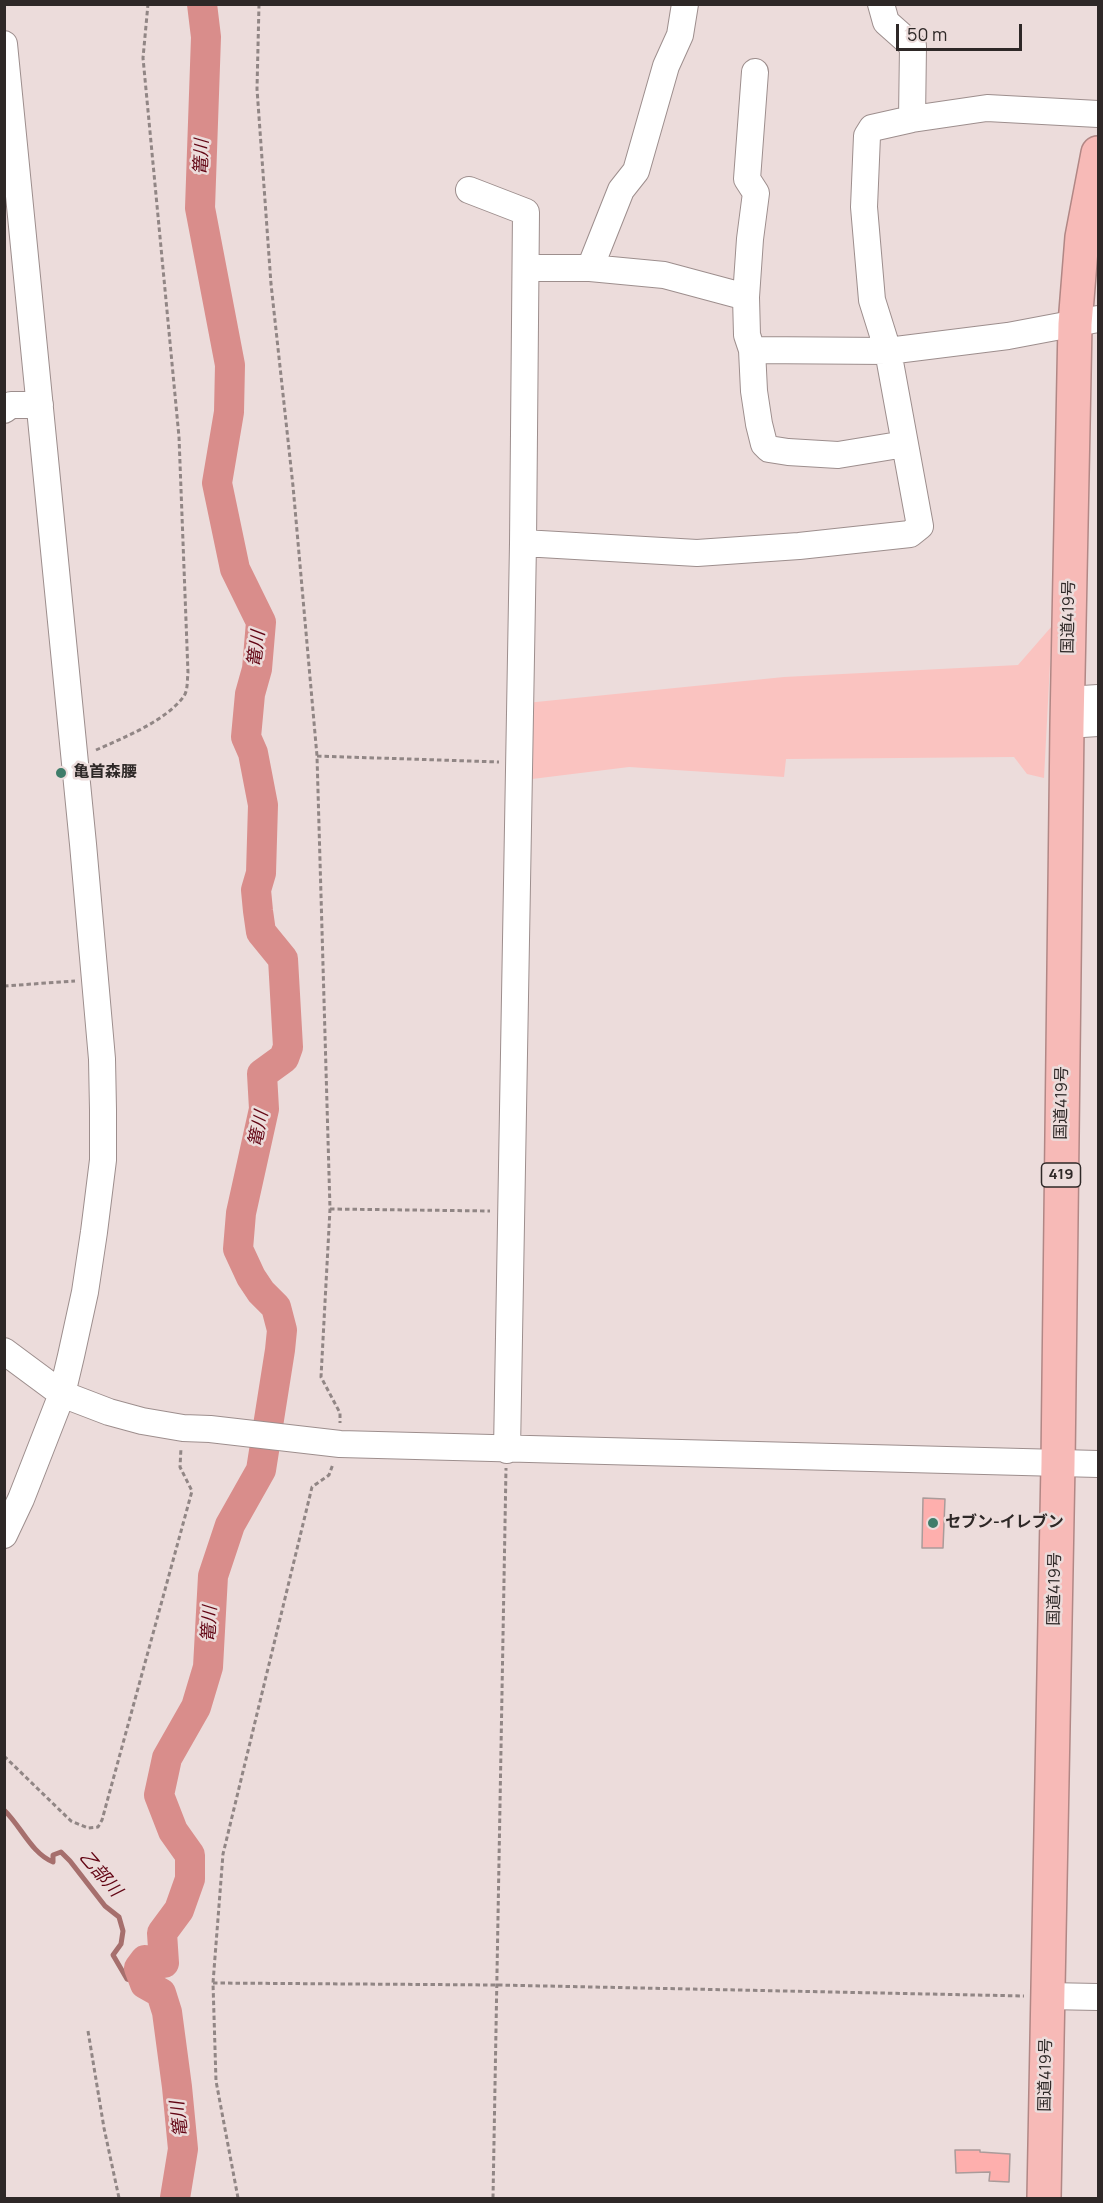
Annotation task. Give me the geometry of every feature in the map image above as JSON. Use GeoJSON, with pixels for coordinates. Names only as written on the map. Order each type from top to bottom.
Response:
{"type":"FeatureCollection","features":[{"type":"Feature","properties":{"kind":"highway","name":"国道419号"},"geometry":{"type":"LineString","coordinates":[[1044,2199],[1058,1464],[1083,712],[1087,322],[1082,237],[1098,153]]}},
{"type":"Feature","properties":{"kind":"street"},"geometry":{"type":"LineString","coordinates":[[590,268],[621,190],[636,171],[666,66],[680,35],[685,4]]}},
{"type":"Feature","properties":{"kind":"street"},"geometry":{"type":"LineString","coordinates":[[881,4],[886,22],[913,46],[912,119]]}},
{"type":"Feature","properties":{"kind":"street"},"geometry":{"type":"LineString","coordinates":[[4,44],[75,760],[102,1059],[102,1160],[85,1292],[62,1394],[21,1499],[4,1535]]}},
{"type":"Feature","properties":{"kind":"street"},"geometry":{"type":"LineString","coordinates":[[754,72],[747,179],[756,193],[746,297],[747,334],[752,350],[759,424],[764,444],[769,449],[788,452],[838,454],[906,444]]}},
{"type":"Feature","properties":{"kind":"street"},"geometry":{"type":"LineString","coordinates":[[523,543],[697,553],[799,546],[910,534],[920,526],[888,351],[872,300],[864,207],[867,136],[872,128],[912,119],[987,108],[1098,114]]}},
{"type":"Feature","properties":{"kind":"street"},"geometry":{"type":"LineString","coordinates":[[469,190],[526,212],[523,543],[507,1450]]}},
{"type":"Feature","properties":{"kind":"street"},"geometry":{"type":"LineString","coordinates":[[526,268],[590,268],[664,275],[746,297]]}},
{"type":"Feature","properties":{"kind":"street"},"geometry":{"type":"LineString","coordinates":[[752,350],[888,351],[1008,336],[1087,322]]}},
{"type":"Feature","properties":{"kind":"street"},"geometry":{"type":"LineString","coordinates":[[4,410],[11,405],[40,405]]}},
{"type":"Feature","properties":{"kind":"street"},"geometry":{"type":"LineString","coordinates":[[4,1351],[62,1394],[109,1412],[142,1421],[183,1428],[340,1444],[1098,1464]]}},
{"type":"Feature","properties":{"kind":"street"},"geometry":{"type":"LineString","coordinates":[[1047,1996],[1098,1997]]}},
{"type":"Feature","properties":{"kind":"path"},"geometry":{"type":"LineString","coordinates":[[75,760],[129,735],[168,711],[186,694],[188,673],[178,437],[143,58],[147,4]]}},
{"type":"Feature","properties":{"kind":"path"},"geometry":{"type":"LineString","coordinates":[[238,2199],[216,2081],[213,1983],[223,1854],[312,1487],[328,1475],[340,1444],[340,1413],[321,1377],[330,1209],[317,756],[293,486],[270,272],[257,89],[259,4]]}},
{"type":"Feature","properties":{"kind":"path"},"geometry":{"type":"LineString","coordinates":[[317,756],[519,763]]}},
{"type":"Feature","properties":{"kind":"path"},"geometry":{"type":"LineString","coordinates":[[4,986],[95,980]]}},
{"type":"Feature","properties":{"kind":"path"},"geometry":{"type":"LineString","coordinates":[[330,1209],[511,1212]]}},
{"type":"Feature","properties":{"kind":"path"},"geometry":{"type":"LineString","coordinates":[[4,1756],[71,1821],[88,1828],[98,1827],[105,1809],[192,1491],[180,1467],[183,1428]]}},
{"type":"Feature","properties":{"kind":"path"},"geometry":{"type":"LineString","coordinates":[[493,2199],[507,1450]]}},
{"type":"Feature","properties":{"kind":"path"},"geometry":{"type":"LineString","coordinates":[[213,1983],[497,1985],[1047,1996]]}},
{"type":"Feature","properties":{"kind":"path"},"geometry":{"type":"LineString","coordinates":[[88,2031],[104,2128],[119,2199]]}},
{"type":"Feature","properties":{"kind":"shaded area"},"geometry":{"type":"Polygon","coordinates":[[[1052,626],[1044,778],[1027,774],[1014,757],[786,759],[784,777],[629,767],[524,780],[526,703],[784,677],[1018,665],[1052,626]]]}},
{"type":"Feature","properties":{"kind":"building","name":"セブン-イレブン"},"geometry":{"type":"Polygon","coordinates":[[[923,1498],[945,1499],[943,1548],[922,1548],[923,1498]]]}},
{"type":"Feature","properties":{"kind":"building"},"geometry":{"type":"Polygon","coordinates":[[[955,2150],[980,2150],[980,2152],[1010,2154],[1009,2182],[989,2181],[990,2172],[956,2173],[955,2150]]]}},
{"type":"Feature","properties":{"kind":"waterway","name":"篭川"},"geometry":{"type":"LineString","coordinates":[[175,2198],[183,2149],[167,2012],[161,1993],[145,1984],[139,1968],[145,1960],[164,1963],[162,1933],[179,1910],[190,1879],[190,1855],[173,1831],[159,1795],[167,1758],[196,1707],[208,1667],[213,1576],[230,1525],[261,1470],[282,1330],[276,1307],[261,1292],[251,1277],[238,1249],[241,1213],[264,1109],[262,1074],[284,1058],[288,1047],[283,959],[261,932],[258,911],[256,890],[261,873],[263,805],[253,753],[246,737],[250,694],[257,669],[261,622],[235,569],[217,483],[229,412],[230,365],[200,208],[206,37],[202,4]]}},
{"type":"Feature","properties":{"kind":"waterway","name":"乙部川"},"geometry":{"type":"LineString","coordinates":[[4,1810],[32,1846],[45,1858],[53,1862],[53,1855],[61,1852],[105,1906],[119,1917],[123,1931],[121,1944],[113,1955],[127,1979],[145,1984]]}},
{"type":"Feature","properties":{"kind":"place","name":"亀首森腰"},"geometry":{"type":"Point","coordinates":[61,773]}},
{"type":"Feature","properties":{"kind":"place","name":"セブン-イレブン"},"geometry":{"type":"Point","coordinates":[933,1523]}}]}
